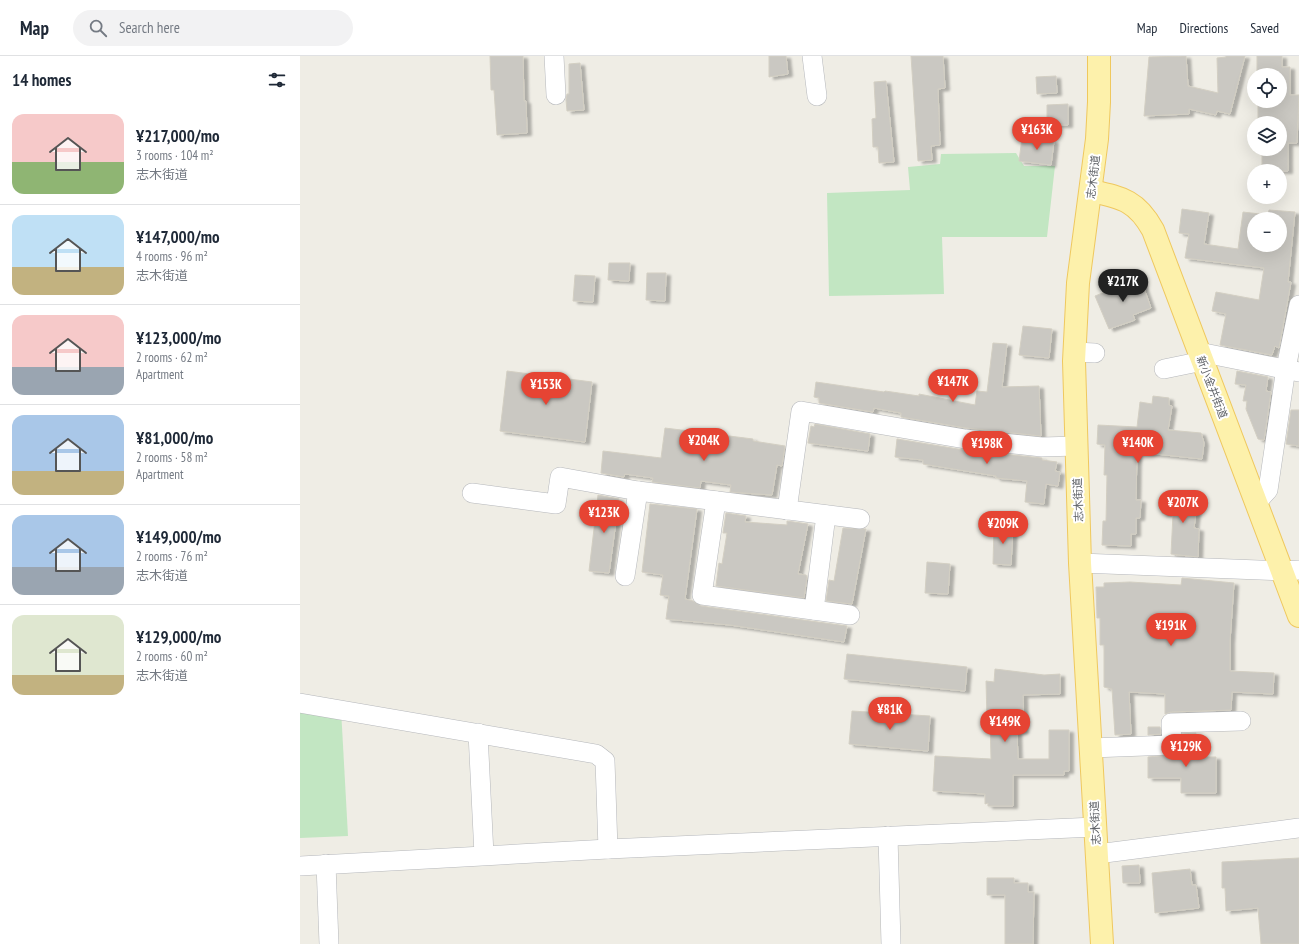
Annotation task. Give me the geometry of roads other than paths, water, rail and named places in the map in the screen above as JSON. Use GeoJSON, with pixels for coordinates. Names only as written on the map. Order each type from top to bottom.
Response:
{"type":"FeatureCollection","features":[{"type":"Feature","properties":{"kind":"main road","name":"志木街道"},"geometry":{"type":"LineString","coordinates":[[1098,56],[1100,102],[1092,191],[1078,283],[1085,352],[1077,446],[1080,563],[1102,944]]}},
{"type":"Feature","properties":{"kind":"main road","name":"新小金井街道"},"geometry":{"type":"LineString","coordinates":[[1092,191],[1114,196],[1131,203],[1144,214],[1154,230],[1256,503],[1290,571],[1299,616]]}},
{"type":"Feature","properties":{"kind":"street"},"geometry":{"type":"LineString","coordinates":[[554,56],[556,95]]}},
{"type":"Feature","properties":{"kind":"street"},"geometry":{"type":"LineString","coordinates":[[812,56],[817,96]]}},
{"type":"Feature","properties":{"kind":"street"},"geometry":{"type":"LineString","coordinates":[[1256,503],[1268,490],[1292,370],[1299,305]]}},
{"type":"Feature","properties":{"kind":"street"},"geometry":{"type":"LineString","coordinates":[[1164,369],[1201,357],[1292,370]]}},
{"type":"Feature","properties":{"kind":"street"},"geometry":{"type":"LineString","coordinates":[[787,510],[801,412],[965,439],[1042,447],[1077,446]]}},
{"type":"Feature","properties":{"kind":"street"},"geometry":{"type":"LineString","coordinates":[[472,493],[556,504],[560,477],[638,491],[860,519]]}},
{"type":"Feature","properties":{"kind":"street"},"geometry":{"type":"LineString","coordinates":[[625,576],[638,491]]}},
{"type":"Feature","properties":{"kind":"street"},"geometry":{"type":"LineString","coordinates":[[716,501],[702,595],[850,615]]}},
{"type":"Feature","properties":{"kind":"street"},"geometry":{"type":"LineString","coordinates":[[814,610],[826,515]]}},
{"type":"Feature","properties":{"kind":"street"},"geometry":{"type":"LineString","coordinates":[[1080,563],[1290,571]]}},
{"type":"Feature","properties":{"kind":"street"},"geometry":{"type":"LineString","coordinates":[[300,703],[596,754],[606,761],[608,849]]}},
{"type":"Feature","properties":{"kind":"street"},"geometry":{"type":"LineString","coordinates":[[1091,748],[1172,745],[1171,723],[1241,721]]}},
{"type":"Feature","properties":{"kind":"street"},"geometry":{"type":"LineString","coordinates":[[478,733],[484,855]]}},
{"type":"Feature","properties":{"kind":"street"},"geometry":{"type":"LineString","coordinates":[[300,866],[484,855],[1095,827]]}},
{"type":"Feature","properties":{"kind":"street"},"geometry":{"type":"LineString","coordinates":[[1097,854],[1299,828]]}},
{"type":"Feature","properties":{"kind":"street"},"geometry":{"type":"LineString","coordinates":[[888,836],[891,944]]}},
{"type":"Feature","properties":{"kind":"street"},"geometry":{"type":"LineString","coordinates":[[326,864],[329,944]]}}]}
